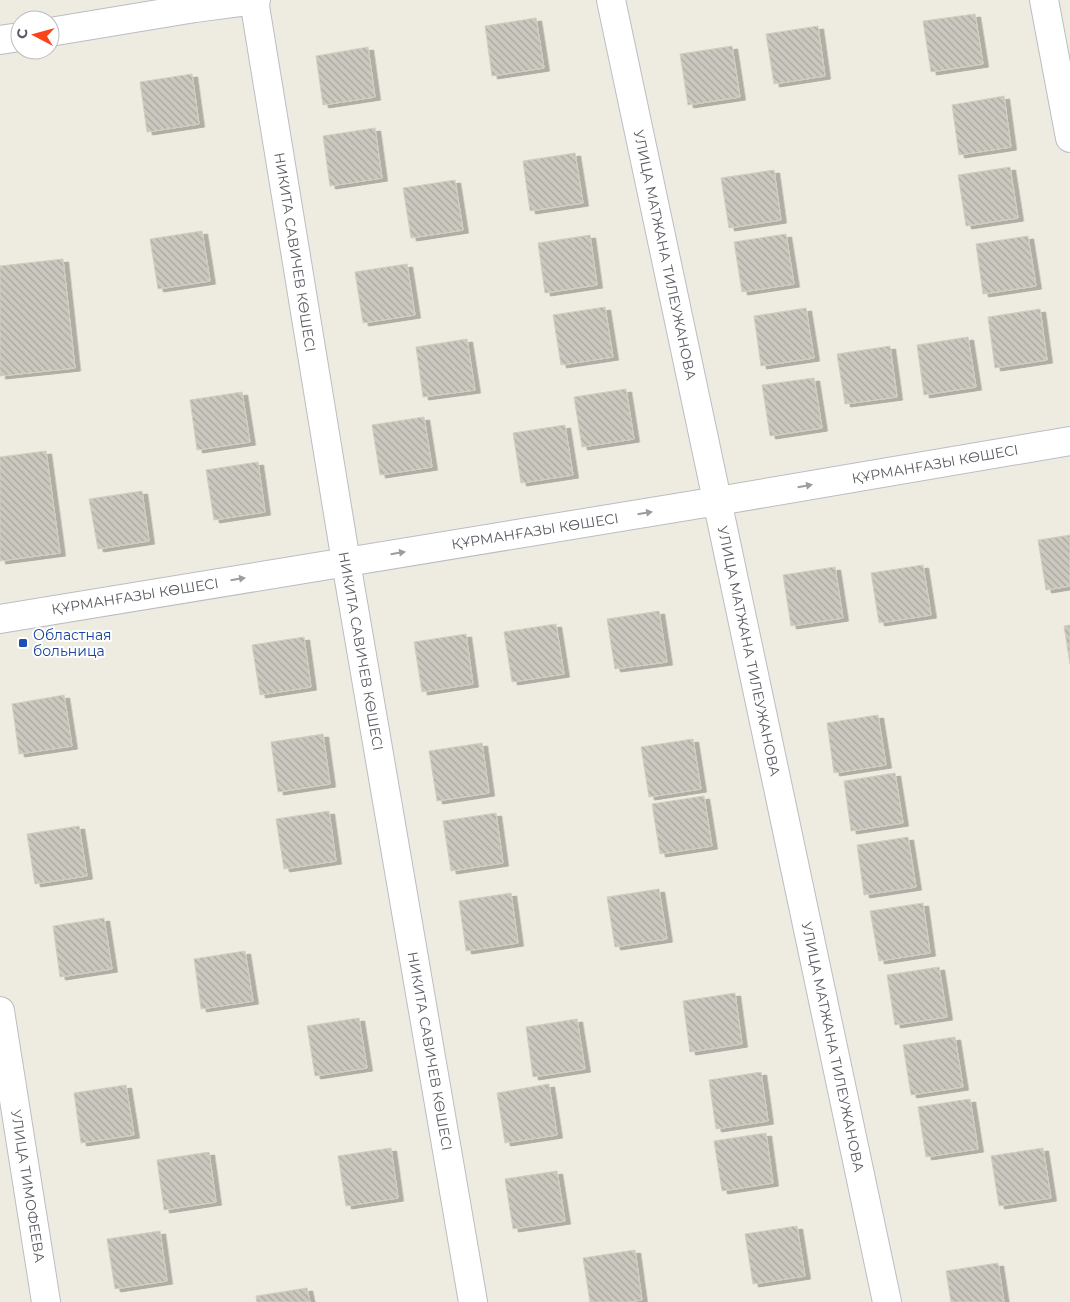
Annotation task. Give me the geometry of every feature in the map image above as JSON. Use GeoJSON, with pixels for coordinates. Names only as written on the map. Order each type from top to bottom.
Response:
{"type":"FeatureCollection","features":[{"type":"Feature","properties":{"kind":"street"},"geometry":{"type":"LineString","coordinates":[[60,30],[255,0]]}},
{"type":"Feature","properties":{"kind":"street","name":"НИКИТА САВИЧЕВ КӨШЕСІ"},"geometry":{"type":"LineString","coordinates":[[255,0],[346,562],[473,1302]]}},
{"type":"Feature","properties":{"kind":"street","name":"УЛИЦА МАТЖАНА ТИЛЕУЖАНОВА"},"geometry":{"type":"LineString","coordinates":[[611,0],[887,1302]]}},
{"type":"Feature","properties":{"kind":"street"},"geometry":{"type":"LineString","coordinates":[[1044,0],[1070,138]]}},
{"type":"Feature","properties":{"kind":"street","name":"ҚҰРМАНҒАЗЫ КӨШЕСІ"},"geometry":{"type":"LineString","coordinates":[[0,619],[1070,441]]}},
{"type":"Feature","properties":{"kind":"street","name":"УЛИЦА ТИМОФЕЕВА"},"geometry":{"type":"LineString","coordinates":[[0,1011],[46,1302]]}},
{"type":"Feature","properties":{"kind":"building"},"geometry":{"type":"Polygon","coordinates":[[[975,14],[983,64],[931,72],[923,21],[975,14]]]}},
{"type":"Feature","properties":{"kind":"building"},"geometry":{"type":"Polygon","coordinates":[[[536,18],[544,68],[492,76],[485,26],[536,18]]]}},
{"type":"Feature","properties":{"kind":"building"},"geometry":{"type":"Polygon","coordinates":[[[818,26],[825,76],[774,84],[766,34],[818,26]]]}},
{"type":"Feature","properties":{"kind":"building"},"geometry":{"type":"Polygon","coordinates":[[[732,46],[740,97],[688,105],[680,54],[732,46]]]}},
{"type":"Feature","properties":{"kind":"building"},"geometry":{"type":"Polygon","coordinates":[[[368,47],[375,97],[323,105],[316,56],[368,47]]]}},
{"type":"Feature","properties":{"kind":"building"},"geometry":{"type":"Polygon","coordinates":[[[192,74],[199,124],[147,132],[140,82],[192,74]]]}},
{"type":"Feature","properties":{"kind":"building"},"geometry":{"type":"Polygon","coordinates":[[[1004,96],[1011,147],[959,155],[952,105],[1004,96]]]}},
{"type":"Feature","properties":{"kind":"building"},"geometry":{"type":"Polygon","coordinates":[[[375,128],[382,178],[330,186],[323,136],[375,128]]]}},
{"type":"Feature","properties":{"kind":"building"},"geometry":{"type":"Polygon","coordinates":[[[575,153],[583,203],[530,211],[523,161],[575,153]]]}},
{"type":"Feature","properties":{"kind":"building"},"geometry":{"type":"Polygon","coordinates":[[[1010,167],[1018,218],[966,226],[958,175],[1010,167]]]}},
{"type":"Feature","properties":{"kind":"building"},"geometry":{"type":"Polygon","coordinates":[[[774,170],[781,220],[729,228],[721,178],[774,170]]]}},
{"type":"Feature","properties":{"kind":"building"},"geometry":{"type":"Polygon","coordinates":[[[455,180],[463,230],[411,238],[403,188],[455,180]]]}},
{"type":"Feature","properties":{"kind":"building"},"geometry":{"type":"Polygon","coordinates":[[[202,231],[210,281],[158,289],[150,239],[202,231]]]}},
{"type":"Feature","properties":{"kind":"building"},"geometry":{"type":"Polygon","coordinates":[[[786,234],[794,284],[742,292],[734,242],[786,234]]]}},
{"type":"Feature","properties":{"kind":"building"},"geometry":{"type":"Polygon","coordinates":[[[590,235],[597,285],[545,293],[538,243],[590,235]]]}},
{"type":"Feature","properties":{"kind":"building"},"geometry":{"type":"Polygon","coordinates":[[[1028,236],[1036,286],[983,294],[976,244],[1028,236]]]}},
{"type":"Feature","properties":{"kind":"building"},"geometry":{"type":"Polygon","coordinates":[[[63,259],[75,368],[0,376],[0,266],[63,259]]]}},
{"type":"Feature","properties":{"kind":"building"},"geometry":{"type":"Polygon","coordinates":[[[407,264],[415,315],[363,323],[355,272],[407,264]]]}},
{"type":"Feature","properties":{"kind":"building"},"geometry":{"type":"Polygon","coordinates":[[[605,307],[613,357],[561,365],[553,315],[605,307]]]}},
{"type":"Feature","properties":{"kind":"building"},"geometry":{"type":"Polygon","coordinates":[[[806,308],[814,358],[761,366],[754,316],[806,308]]]}},
{"type":"Feature","properties":{"kind":"building"},"geometry":{"type":"Polygon","coordinates":[[[1040,309],[1047,360],[995,368],[988,317],[1040,309]]]}},
{"type":"Feature","properties":{"kind":"building"},"geometry":{"type":"Polygon","coordinates":[[[968,337],[976,387],[924,395],[917,345],[968,337]]]}},
{"type":"Feature","properties":{"kind":"building"},"geometry":{"type":"Polygon","coordinates":[[[467,339],[475,390],[423,397],[416,347],[467,339]]]}},
{"type":"Feature","properties":{"kind":"building"},"geometry":{"type":"Polygon","coordinates":[[[890,346],[897,397],[845,404],[837,354],[890,346]]]}},
{"type":"Feature","properties":{"kind":"building"},"geometry":{"type":"Polygon","coordinates":[[[814,378],[822,428],[770,436],[762,385],[814,378]]]}},
{"type":"Feature","properties":{"kind":"building"},"geometry":{"type":"Polygon","coordinates":[[[626,389],[634,439],[582,447],[574,397],[626,389]]]}},
{"type":"Feature","properties":{"kind":"building"},"geometry":{"type":"Polygon","coordinates":[[[242,392],[250,442],[197,450],[190,400],[242,392]]]}},
{"type":"Feature","properties":{"kind":"building"},"geometry":{"type":"Polygon","coordinates":[[[424,417],[432,467],[380,475],[372,425],[424,417]]]}},
{"type":"Feature","properties":{"kind":"building"},"geometry":{"type":"Polygon","coordinates":[[[565,425],[573,475],[521,483],[513,433],[565,425]]]}},
{"type":"Feature","properties":{"kind":"building"},"geometry":{"type":"Polygon","coordinates":[[[46,451],[60,553],[0,561],[0,457],[46,451]]]}},
{"type":"Feature","properties":{"kind":"building"},"geometry":{"type":"Polygon","coordinates":[[[258,462],[265,512],[214,520],[206,470],[258,462]]]}},
{"type":"Feature","properties":{"kind":"building"},"geometry":{"type":"Polygon","coordinates":[[[142,491],[149,541],[98,549],[89,499],[142,491]]]}},
{"type":"Feature","properties":{"kind":"building"},"geometry":{"type":"Polygon","coordinates":[[[1070,535],[1070,586],[1046,590],[1038,540],[1070,535]]]}},
{"type":"Feature","properties":{"kind":"building"},"geometry":{"type":"Polygon","coordinates":[[[923,565],[931,615],[879,623],[871,573],[923,565]]]}},
{"type":"Feature","properties":{"kind":"building"},"geometry":{"type":"Polygon","coordinates":[[[835,567],[843,618],[791,626],[783,575],[835,567]]]}},
{"type":"Feature","properties":{"kind":"building"},"geometry":{"type":"Polygon","coordinates":[[[659,611],[667,662],[615,669],[607,619],[659,611]]]}},
{"type":"Feature","properties":{"kind":"building"},"geometry":{"type":"Polygon","coordinates":[[[556,624],[564,674],[512,682],[504,632],[556,624]]]}},
{"type":"Feature","properties":{"kind":"building"},"geometry":{"type":"Polygon","coordinates":[[[1070,625],[1070,664],[1064,626],[1070,625]]]}},
{"type":"Feature","properties":{"kind":"building"},"geometry":{"type":"Polygon","coordinates":[[[466,634],[473,684],[422,692],[414,642],[466,634]]]}},
{"type":"Feature","properties":{"kind":"building"},"geometry":{"type":"Polygon","coordinates":[[[304,637],[311,687],[260,695],[252,645],[304,637]]]}},
{"type":"Feature","properties":{"kind":"building"},"geometry":{"type":"Polygon","coordinates":[[[64,695],[72,746],[19,754],[12,704],[64,695]]]}},
{"type":"Feature","properties":{"kind":"building"},"geometry":{"type":"Polygon","coordinates":[[[878,715],[886,765],[834,773],[827,723],[878,715]]]}},
{"type":"Feature","properties":{"kind":"building"},"geometry":{"type":"Polygon","coordinates":[[[323,734],[330,784],[278,792],[271,742],[323,734]]]}},
{"type":"Feature","properties":{"kind":"building"},"geometry":{"type":"Polygon","coordinates":[[[693,739],[701,789],[649,797],[641,747],[693,739]]]}},
{"type":"Feature","properties":{"kind":"building"},"geometry":{"type":"Polygon","coordinates":[[[482,743],[489,793],[437,801],[429,751],[482,743]]]}},
{"type":"Feature","properties":{"kind":"building"},"geometry":{"type":"Polygon","coordinates":[[[895,773],[903,823],[851,831],[844,781],[895,773]]]}},
{"type":"Feature","properties":{"kind":"building"},"geometry":{"type":"Polygon","coordinates":[[[704,796],[712,846],[660,854],[652,804],[704,796]]]}},
{"type":"Feature","properties":{"kind":"building"},"geometry":{"type":"Polygon","coordinates":[[[329,811],[336,861],[284,869],[276,819],[329,811]]]}},
{"type":"Feature","properties":{"kind":"building"},"geometry":{"type":"Polygon","coordinates":[[[496,813],[503,863],[451,871],[443,821],[496,813]]]}},
{"type":"Feature","properties":{"kind":"building"},"geometry":{"type":"Polygon","coordinates":[[[79,826],[87,876],[35,884],[27,834],[79,826]]]}},
{"type":"Feature","properties":{"kind":"building"},"geometry":{"type":"Polygon","coordinates":[[[908,837],[916,887],[864,895],[857,845],[908,837]]]}},
{"type":"Feature","properties":{"kind":"building"},"geometry":{"type":"Polygon","coordinates":[[[659,889],[667,939],[615,947],[607,897],[659,889]]]}},
{"type":"Feature","properties":{"kind":"building"},"geometry":{"type":"Polygon","coordinates":[[[511,893],[518,943],[466,951],[459,901],[511,893]]]}},
{"type":"Feature","properties":{"kind":"building"},"geometry":{"type":"Polygon","coordinates":[[[923,903],[930,953],[879,961],[870,911],[923,903]]]}},
{"type":"Feature","properties":{"kind":"building"},"geometry":{"type":"Polygon","coordinates":[[[104,918],[112,969],[60,977],[53,926],[104,918]]]}},
{"type":"Feature","properties":{"kind":"building"},"geometry":{"type":"Polygon","coordinates":[[[245,951],[253,1001],[201,1009],[194,959],[245,951]]]}},
{"type":"Feature","properties":{"kind":"building"},"geometry":{"type":"Polygon","coordinates":[[[939,967],[947,1017],[895,1025],[887,975],[939,967]]]}},
{"type":"Feature","properties":{"kind":"building"},"geometry":{"type":"Polygon","coordinates":[[[735,993],[742,1044],[690,1052],[683,1001],[735,993]]]}},
{"type":"Feature","properties":{"kind":"building"},"geometry":{"type":"Polygon","coordinates":[[[359,1018],[367,1068],[315,1076],[307,1026],[359,1018]]]}},
{"type":"Feature","properties":{"kind":"building"},"geometry":{"type":"Polygon","coordinates":[[[577,1019],[585,1069],[533,1077],[526,1027],[577,1019]]]}},
{"type":"Feature","properties":{"kind":"building"},"geometry":{"type":"Polygon","coordinates":[[[955,1037],[963,1087],[911,1095],[903,1045],[955,1037]]]}},
{"type":"Feature","properties":{"kind":"building"},"geometry":{"type":"Polygon","coordinates":[[[761,1072],[768,1121],[716,1129],[709,1080],[761,1072]]]}},
{"type":"Feature","properties":{"kind":"building"},"geometry":{"type":"Polygon","coordinates":[[[549,1084],[557,1135],[505,1143],[497,1093],[549,1084]]]}},
{"type":"Feature","properties":{"kind":"building"},"geometry":{"type":"Polygon","coordinates":[[[126,1085],[134,1135],[81,1143],[74,1093],[126,1085]]]}},
{"type":"Feature","properties":{"kind":"building"},"geometry":{"type":"Polygon","coordinates":[[[970,1099],[978,1149],[926,1157],[918,1107],[970,1099]]]}},
{"type":"Feature","properties":{"kind":"building"},"geometry":{"type":"Polygon","coordinates":[[[766,1133],[773,1183],[722,1191],[714,1141],[766,1133]]]}},
{"type":"Feature","properties":{"kind":"building"},"geometry":{"type":"Polygon","coordinates":[[[391,1148],[398,1198],[346,1206],[338,1156],[391,1148]]]}},
{"type":"Feature","properties":{"kind":"building"},"geometry":{"type":"Polygon","coordinates":[[[1043,1148],[1051,1198],[999,1206],[991,1156],[1043,1148]]]}},
{"type":"Feature","properties":{"kind":"building"},"geometry":{"type":"Polygon","coordinates":[[[209,1152],[216,1202],[164,1210],[157,1160],[209,1152]]]}},
{"type":"Feature","properties":{"kind":"building"},"geometry":{"type":"Polygon","coordinates":[[[557,1171],[565,1221],[513,1229],[505,1179],[557,1171]]]}},
{"type":"Feature","properties":{"kind":"building"},"geometry":{"type":"Polygon","coordinates":[[[797,1226],[805,1276],[753,1284],[745,1234],[797,1226]]]}},
{"type":"Feature","properties":{"kind":"building"},"geometry":{"type":"Polygon","coordinates":[[[160,1231],[167,1281],[115,1289],[107,1239],[160,1231]]]}},
{"type":"Feature","properties":{"kind":"building"},"geometry":{"type":"Polygon","coordinates":[[[635,1250],[642,1300],[590,1302],[583,1258],[635,1250]]]}},
{"type":"Feature","properties":{"kind":"building"},"geometry":{"type":"Polygon","coordinates":[[[998,1263],[1004,1302],[951,1302],[946,1271],[998,1263]]]}},
{"type":"Feature","properties":{"kind":"building"},"geometry":{"type":"Polygon","coordinates":[[[307,1288],[310,1302],[257,1302],[256,1296],[307,1288]]]}},
{"type":"Feature","properties":{"kind":"place","name":"Областная больница"},"geometry":{"type":"Point","coordinates":[23,643]}}]}
